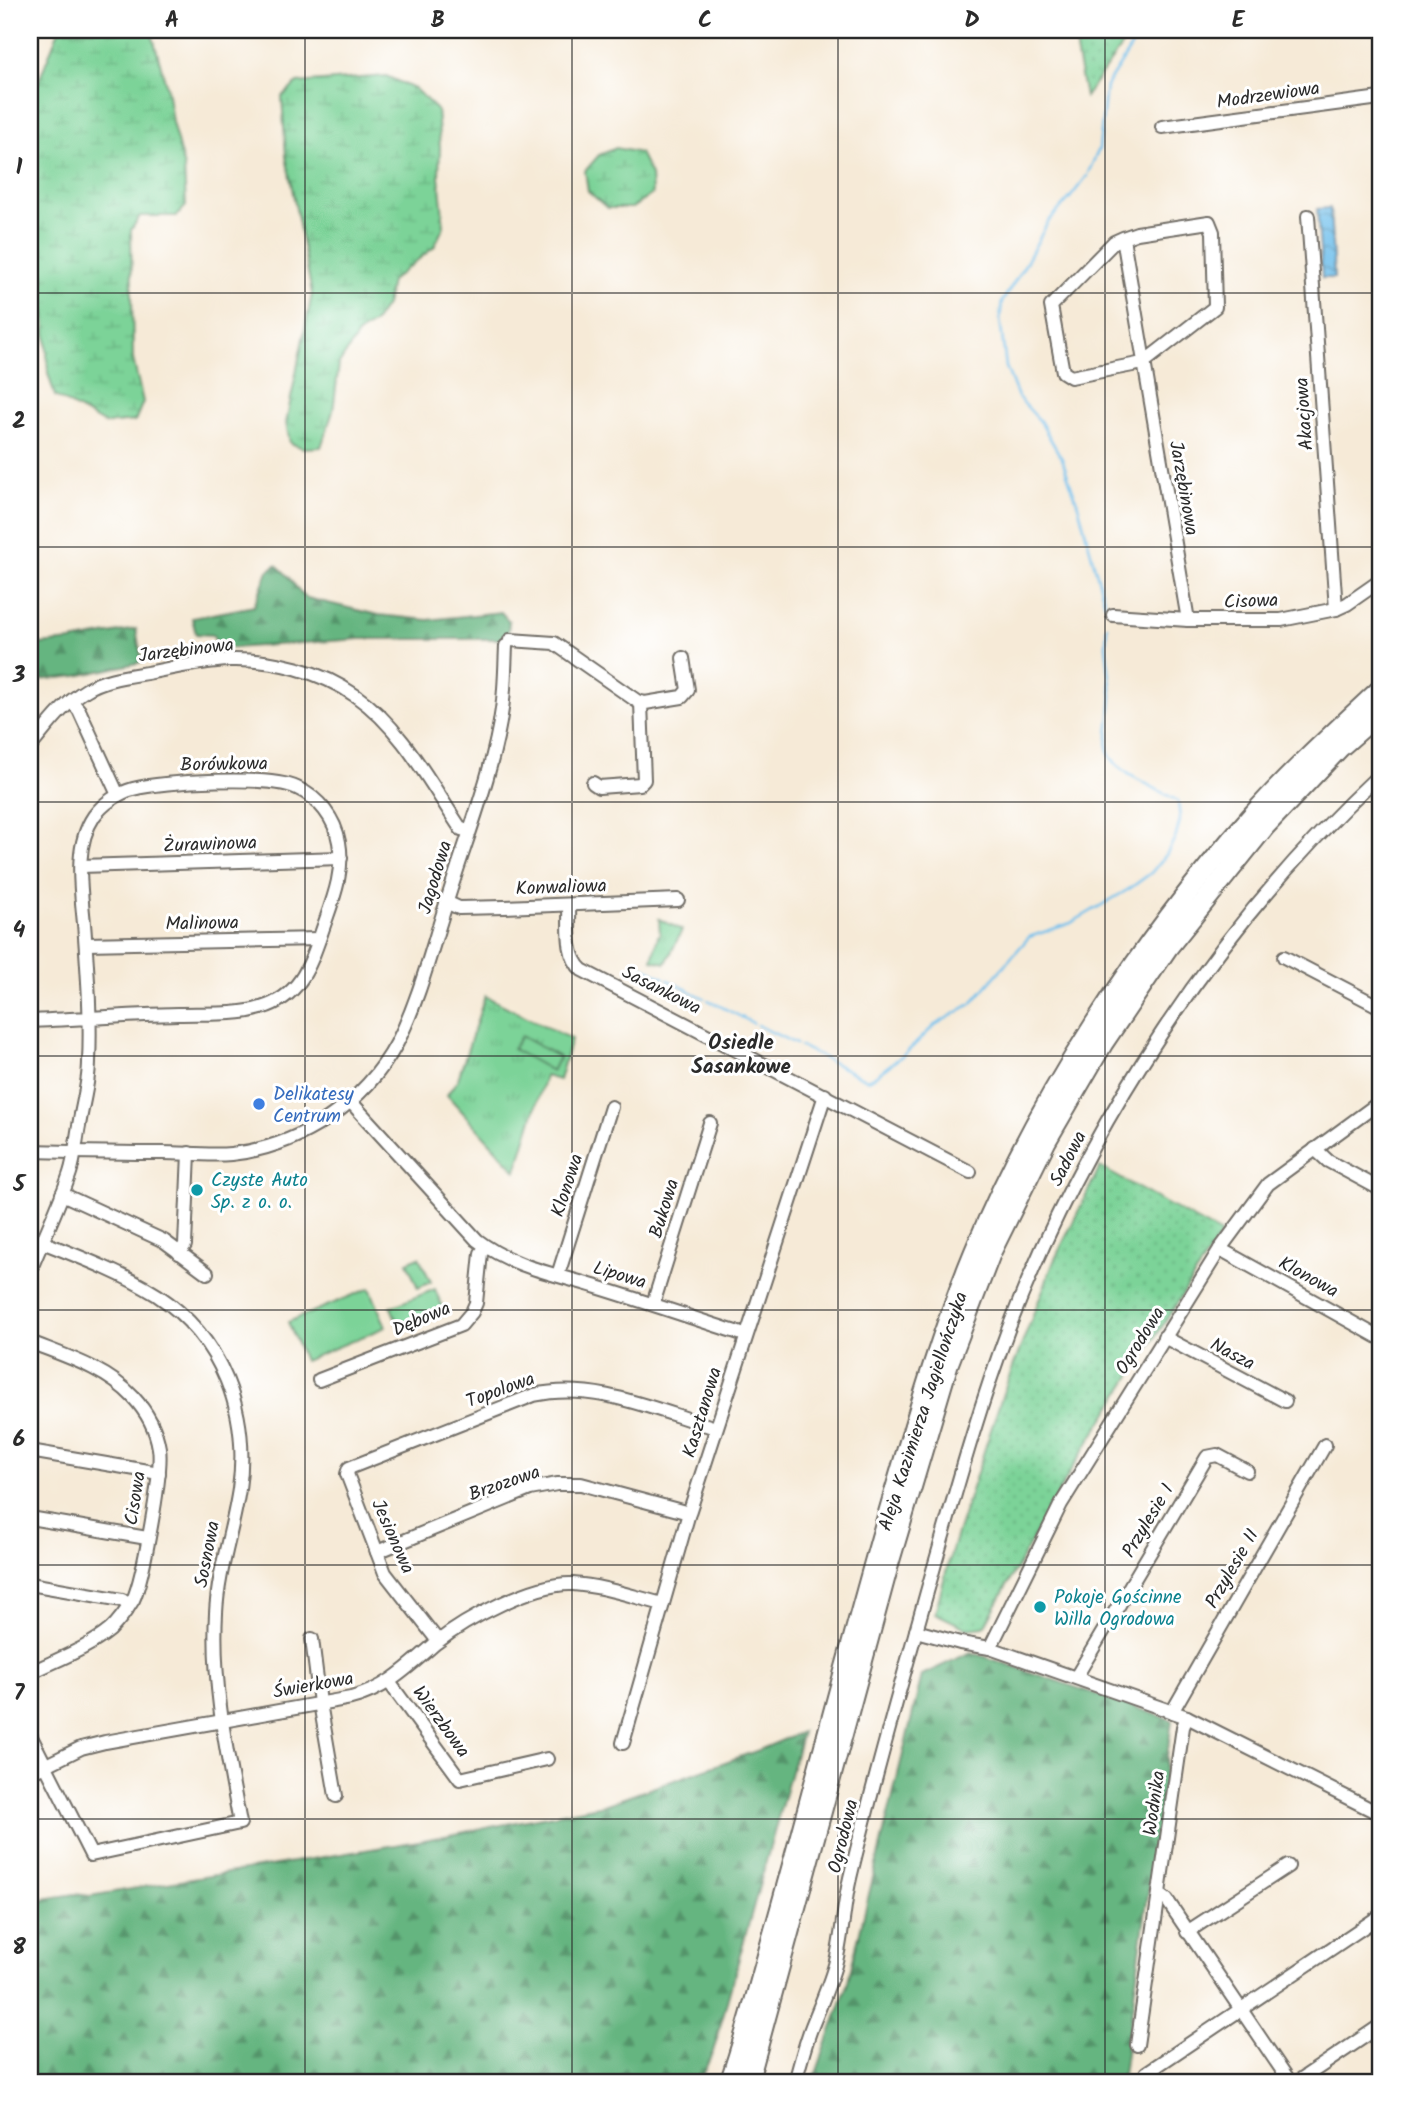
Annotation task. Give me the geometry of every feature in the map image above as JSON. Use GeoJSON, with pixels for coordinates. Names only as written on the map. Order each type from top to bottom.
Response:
{"type":"FeatureCollection","features":[{"type":"Feature","properties":{"kind":"highway","name":"Aleja Kazimierza Jagiellończyka"},"geometry":{"type":"LineString","coordinates":[[730,2082],[783,1898],[867,1585],[931,1368],[975,1251],[1027,1141],[1088,1035],[1151,941],[1251,817],[1331,735],[1380,690]]}},
{"type":"Feature","properties":{"kind":"highway","name":"Aleja Kazimierza Jagiellończyka"},"geometry":{"type":"LineString","coordinates":[[748,2082],[890,1559],[948,1364],[991,1252],[1046,1141],[1103,1044],[1168,947],[1265,826],[1340,747],[1380,712]]}},
{"type":"Feature","properties":{"kind":"street","name":"Modrzewiowa"},"geometry":{"type":"LineString","coordinates":[[1161,127],[1380,98]]}},
{"type":"Feature","properties":{"kind":"street","name":"Akacjowa"},"geometry":{"type":"LineString","coordinates":[[1308,216],[1336,609]]}},
{"type":"Feature","properties":{"kind":"street"},"geometry":{"type":"LineString","coordinates":[[1209,222],[1213,232],[1215,306],[1143,363],[1070,377],[1063,372],[1051,306],[1114,242],[1137,233],[1209,222]]}},
{"type":"Feature","properties":{"kind":"street","name":"Jarzębinowa"},"geometry":{"type":"LineString","coordinates":[[1123,238],[1188,620]]}},
{"type":"Feature","properties":{"kind":"street","name":"Cisowa"},"geometry":{"type":"LineString","coordinates":[[1113,615],[1188,620],[1280,620],[1336,609],[1380,582]]}},
{"type":"Feature","properties":{"kind":"street","name":"Jagodowa"},"geometry":{"type":"LineString","coordinates":[[30,1151],[232,1154],[270,1146],[316,1126],[350,1101],[376,1074],[401,1034],[413,1005],[495,748],[502,711],[508,643],[554,643],[641,703]]}},
{"type":"Feature","properties":{"kind":"street"},"geometry":{"type":"LineString","coordinates":[[593,782],[599,787],[640,784],[644,780],[641,703],[685,696],[688,690],[683,657]]}},
{"type":"Feature","properties":{"kind":"street","name":"Jarzębinowa"},"geometry":{"type":"LineString","coordinates":[[30,747],[71,701],[96,684],[200,663],[230,660],[285,666],[312,674],[355,695],[383,720],[398,737],[461,829],[469,831]]}},
{"type":"Feature","properties":{"kind":"street"},"geometry":{"type":"LineString","coordinates":[[71,701],[79,710],[118,795]]}},
{"type":"Feature","properties":{"kind":"street","name":"Sadowa"},"geometry":{"type":"LineString","coordinates":[[916,1631],[982,1401],[1009,1327],[1037,1261],[1103,1130],[1183,1004],[1237,930],[1309,846],[1380,774]]}},
{"type":"Feature","properties":{"kind":"street","name":"Borówkowa"},"geometry":{"type":"LineString","coordinates":[[75,1152],[89,1064],[80,844],[94,816],[118,795],[131,789],[157,784],[277,781],[305,792],[324,810],[334,825],[339,841],[340,876],[312,962],[299,984],[275,1003],[244,1012],[89,1018]]}},
{"type":"Feature","properties":{"kind":"street","name":"Żurawinowa"},"geometry":{"type":"LineString","coordinates":[[81,866],[341,858]]}},
{"type":"Feature","properties":{"kind":"street","name":"Konwaliowa"},"geometry":{"type":"LineString","coordinates":[[446,902],[459,908],[678,900]]}},
{"type":"Feature","properties":{"kind":"street","name":"Sasankowa"},"geometry":{"type":"LineString","coordinates":[[569,905],[572,955],[582,970],[970,1172]]}},
{"type":"Feature","properties":{"kind":"street","name":"Malinowa"},"geometry":{"type":"LineString","coordinates":[[86,944],[319,939]]}},
{"type":"Feature","properties":{"kind":"street"},"geometry":{"type":"LineString","coordinates":[[1284,957],[1380,1007]]}},
{"type":"Feature","properties":{"kind":"street"},"geometry":{"type":"LineString","coordinates":[[30,1021],[89,1018]]}},
{"type":"Feature","properties":{"kind":"street","name":"Kasztanowa"},"geometry":{"type":"LineString","coordinates":[[622,1743],[689,1513],[825,1095]]}},
{"type":"Feature","properties":{"kind":"street","name":"Lipowa"},"geometry":{"type":"LineString","coordinates":[[350,1101],[486,1247],[517,1263],[745,1335]]}},
{"type":"Feature","properties":{"kind":"street","name":"Ogrodowa"},"geometry":{"type":"LineString","coordinates":[[990,1648],[1062,1504],[1220,1249],[1268,1184],[1380,1102]]}},
{"type":"Feature","properties":{"kind":"street","name":"Klonowa"},"geometry":{"type":"LineString","coordinates":[[558,1275],[611,1107]]}},
{"type":"Feature","properties":{"kind":"street","name":"Bukowa"},"geometry":{"type":"LineString","coordinates":[[653,1304],[710,1123]]}},
{"type":"Feature","properties":{"kind":"street"},"geometry":{"type":"LineString","coordinates":[[1315,1149],[1328,1161],[1380,1189]]}},
{"type":"Feature","properties":{"kind":"street"},"geometry":{"type":"LineString","coordinates":[[30,1271],[62,1194],[75,1152]]}},
{"type":"Feature","properties":{"kind":"street"},"geometry":{"type":"LineString","coordinates":[[179,1252],[185,1245],[189,1153]]}},
{"type":"Feature","properties":{"kind":"street"},"geometry":{"type":"LineString","coordinates":[[62,1194],[164,1241],[207,1273]]}},
{"type":"Feature","properties":{"kind":"street","name":"Sosnowa"},"geometry":{"type":"LineString","coordinates":[[42,1242],[131,1281],[160,1297],[188,1321],[207,1344],[220,1364],[232,1393],[240,1420],[242,1444],[239,1489],[216,1614],[217,1700],[240,1823],[92,1855],[45,1765]]}},
{"type":"Feature","properties":{"kind":"street","name":"Dębowa"},"geometry":{"type":"LineString","coordinates":[[319,1380],[461,1325],[475,1308],[481,1253],[486,1247]]}},
{"type":"Feature","properties":{"kind":"street","name":"Klonowa"},"geometry":{"type":"LineString","coordinates":[[1220,1249],[1380,1338]]}},
{"type":"Feature","properties":{"kind":"street","name":"Nasza"},"geometry":{"type":"LineString","coordinates":[[1164,1337],[1284,1401]]}},
{"type":"Feature","properties":{"kind":"street","name":"Cisowa"},"geometry":{"type":"LineString","coordinates":[[30,1342],[104,1373],[132,1396],[150,1420],[159,1450],[159,1473],[140,1580],[130,1605],[110,1629],[98,1638],[30,1673]]}},
{"type":"Feature","properties":{"kind":"street","name":"Topolowa"},"geometry":{"type":"LineString","coordinates":[[347,1474],[349,1468],[545,1393],[581,1391],[606,1395],[716,1428]]}},
{"type":"Feature","properties":{"kind":"street","name":"Przylesie II"},"geometry":{"type":"LineString","coordinates":[[1172,1712],[1325,1444]]}},
{"type":"Feature","properties":{"kind":"street"},"geometry":{"type":"LineString","coordinates":[[30,1451],[159,1473]]}},
{"type":"Feature","properties":{"kind":"street","name":"Przylesie I"},"geometry":{"type":"LineString","coordinates":[[1076,1677],[1207,1457],[1217,1455],[1247,1471]]}},
{"type":"Feature","properties":{"kind":"street","name":"Jesionowa"},"geometry":{"type":"LineString","coordinates":[[347,1474],[389,1580],[439,1641]]}},
{"type":"Feature","properties":{"kind":"street","name":"Brzozowa"},"geometry":{"type":"LineString","coordinates":[[376,1552],[530,1489],[557,1484],[592,1487],[689,1513]]}},
{"type":"Feature","properties":{"kind":"street"},"geometry":{"type":"LineString","coordinates":[[30,1518],[147,1538]]}},
{"type":"Feature","properties":{"kind":"street"},"geometry":{"type":"LineString","coordinates":[[30,1584],[122,1600],[130,1605]]}},
{"type":"Feature","properties":{"kind":"street","name":"Świerkowa"},"geometry":{"type":"LineString","coordinates":[[30,1773],[81,1748],[105,1742],[362,1695],[389,1682],[460,1625],[486,1611],[555,1585],[584,1585],[663,1604]]}},
{"type":"Feature","properties":{"kind":"street"},"geometry":{"type":"LineString","coordinates":[[916,1631],[990,1648],[1187,1717],[1380,1814]]}},
{"type":"Feature","properties":{"kind":"street","name":"Ogrodowa"},"geometry":{"type":"LineString","coordinates":[[795,2082],[811,2029],[835,1967],[849,1881],[916,1631]]}},
{"type":"Feature","properties":{"kind":"street"},"geometry":{"type":"LineString","coordinates":[[312,1639],[336,1796]]}},
{"type":"Feature","properties":{"kind":"street","name":"Wierzbowa"},"geometry":{"type":"LineString","coordinates":[[389,1682],[460,1779],[547,1759]]}},
{"type":"Feature","properties":{"kind":"street","name":"Wodnika"},"geometry":{"type":"LineString","coordinates":[[1137,2045],[1183,1727],[1187,1717]]}},
{"type":"Feature","properties":{"kind":"street"},"geometry":{"type":"LineString","coordinates":[[30,1735],[45,1765]]}},
{"type":"Feature","properties":{"kind":"street"},"geometry":{"type":"LineString","coordinates":[[1187,1932],[1288,1866]]}},
{"type":"Feature","properties":{"kind":"street"},"geometry":{"type":"LineString","coordinates":[[1160,1895],[1167,1900],[1290,2082]]}},
{"type":"Feature","properties":{"kind":"street"},"geometry":{"type":"LineString","coordinates":[[1146,2073],[1380,1916]]}},
{"type":"Feature","properties":{"kind":"street"},"geometry":{"type":"LineString","coordinates":[[1297,2082],[1380,2026]]}},
{"type":"Feature","properties":{"kind":"green space"},"geometry":{"type":"Polygon","coordinates":[[[59,30],[151,30],[184,168],[186,206],[177,216],[140,216],[131,230],[133,359],[143,402],[135,421],[105,424],[55,396],[48,373],[42,253],[30,215],[30,103],[59,30]]]}},
{"type":"Feature","properties":{"kind":"green space"},"geometry":{"type":"Polygon","coordinates":[[[1075,30],[1133,30],[1085,97],[1076,50],[1075,30]]]}},
{"type":"Feature","properties":{"kind":"green space"},"geometry":{"type":"Polygon","coordinates":[[[386,76],[415,89],[437,110],[444,226],[434,247],[391,281],[386,305],[374,323],[359,333],[339,364],[333,411],[321,447],[303,448],[290,443],[286,423],[312,294],[286,156],[282,97],[297,83],[386,76]]]}},
{"type":"Feature","properties":{"kind":"green space"},"geometry":{"type":"Polygon","coordinates":[[[616,148],[640,153],[651,175],[652,194],[632,208],[607,208],[588,191],[585,171],[599,155],[616,148]]]}},
{"type":"Feature","properties":{"kind":"green space"},"geometry":{"type":"Polygon","coordinates":[[[276,565],[307,598],[378,615],[428,620],[501,612],[509,621],[508,632],[502,639],[360,639],[218,649],[213,635],[196,634],[192,618],[254,606],[268,571],[276,565]]]}},
{"type":"Feature","properties":{"kind":"green space"},"geometry":{"type":"Polygon","coordinates":[[[136,629],[142,662],[77,676],[30,681],[30,645],[71,641],[136,629]]]}},
{"type":"Feature","properties":{"kind":"green space"},"geometry":{"type":"Polygon","coordinates":[[[659,919],[682,930],[666,963],[652,960],[660,935],[659,919]]]}},
{"type":"Feature","properties":{"kind":"green space"},"geometry":{"type":"Polygon","coordinates":[[[485,996],[571,1039],[559,1080],[545,1076],[516,1171],[447,1095],[458,1079],[485,996]]]}},
{"type":"Feature","properties":{"kind":"green space"},"geometry":{"type":"Polygon","coordinates":[[[521,1036],[559,1057],[552,1071],[513,1049],[521,1036]]]}},
{"type":"Feature","properties":{"kind":"green space"},"geometry":{"type":"Polygon","coordinates":[[[1100,1167],[1221,1234],[1071,1470],[984,1627],[968,1629],[935,1613],[953,1546],[1003,1393],[1054,1261],[1100,1167]]]}},
{"type":"Feature","properties":{"kind":"green space"},"geometry":{"type":"Polygon","coordinates":[[[419,1257],[431,1282],[418,1288],[407,1262],[419,1257]]]}},
{"type":"Feature","properties":{"kind":"green space"},"geometry":{"type":"Polygon","coordinates":[[[370,1288],[386,1327],[304,1361],[288,1322],[370,1288]]]}},
{"type":"Feature","properties":{"kind":"green space"},"geometry":{"type":"Polygon","coordinates":[[[435,1289],[445,1314],[401,1332],[391,1307],[435,1289]]]}},
{"type":"Feature","properties":{"kind":"green space"},"geometry":{"type":"Polygon","coordinates":[[[971,1652],[1172,1720],[1122,2082],[813,2082],[846,1989],[922,1675],[971,1652]]]}},
{"type":"Feature","properties":{"kind":"green space"},"geometry":{"type":"Polygon","coordinates":[[[802,1732],[713,2052],[699,2082],[30,2082],[30,1901],[75,1894],[90,1896],[419,1841],[604,1805],[802,1732]]]}},
{"type":"Feature","properties":{"kind":"water"},"geometry":{"type":"Polygon","coordinates":[[[1330,208],[1334,278],[1322,278],[1317,209],[1330,208]]]}},
{"type":"Feature","properties":{"kind":"waterway"},"geometry":{"type":"LineString","coordinates":[[1088,173],[1099,149],[1106,86],[1142,30]]}},
{"type":"Feature","properties":{"kind":"waterway"},"geometry":{"type":"LineString","coordinates":[[1087,176],[1048,222],[1002,302],[1000,319],[1006,367],[1018,397],[1040,421],[1062,459],[1078,505],[1105,604]]}},
{"type":"Feature","properties":{"kind":"waterway"},"geometry":{"type":"LineString","coordinates":[[800,1046],[867,1080],[874,1077],[907,1052],[935,1025],[971,1004],[1029,937],[1071,923],[1129,889],[1151,873],[1166,855],[1176,836],[1180,820],[1178,801],[1130,775],[1117,765],[1107,747],[1112,696],[1106,646],[1107,626]]}},
{"type":"Feature","properties":{"kind":"waterway"},"geometry":{"type":"LineString","coordinates":[[640,965],[664,978]]}},
{"type":"Feature","properties":{"kind":"waterway"},"geometry":{"type":"LineString","coordinates":[[668,980],[704,998]]}},
{"type":"Feature","properties":{"kind":"waterway"},"geometry":{"type":"LineString","coordinates":[[708,1000],[753,1023]]}},
{"type":"Feature","properties":{"kind":"waterway"},"geometry":{"type":"LineString","coordinates":[[757,1025],[796,1044]]}},
{"type":"Feature","properties":{"kind":"place","name":"Delikatesy Centrum"},"geometry":{"type":"Point","coordinates":[259,1104]}},
{"type":"Feature","properties":{"kind":"place","name":"Czyste Auto Sp. z o. o."},"geometry":{"type":"Point","coordinates":[197,1190]}},
{"type":"Feature","properties":{"kind":"place","name":"Pokoje Gościnne Willa Ogrodowa"},"geometry":{"type":"Point","coordinates":[1040,1607]}},
{"type":"Feature","properties":{"kind":"district","name":"Osiedle Sasankowe"},"geometry":{"type":"Point","coordinates":[741,1054]}}]}
